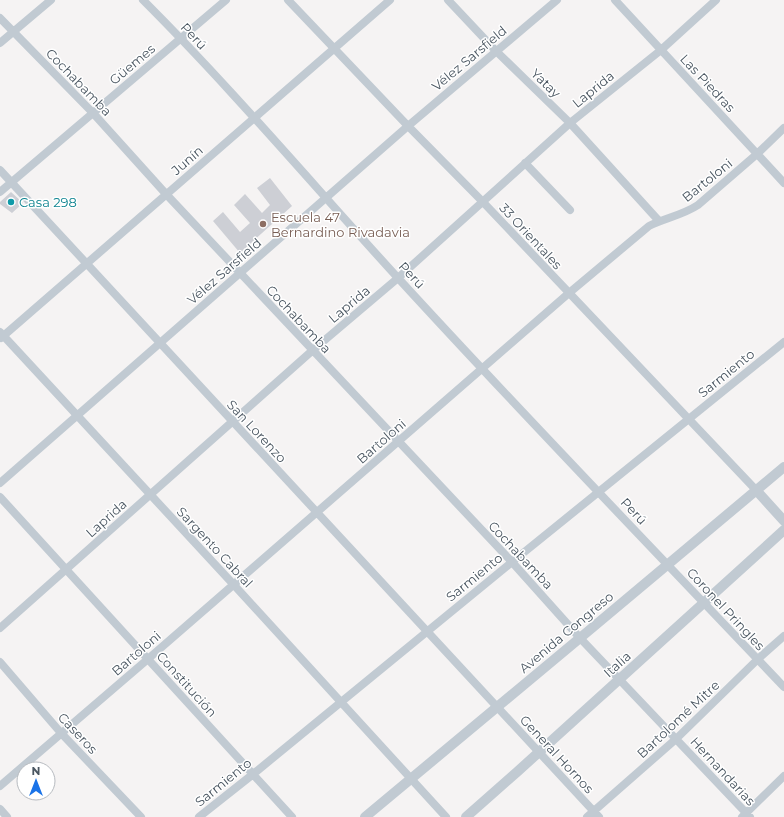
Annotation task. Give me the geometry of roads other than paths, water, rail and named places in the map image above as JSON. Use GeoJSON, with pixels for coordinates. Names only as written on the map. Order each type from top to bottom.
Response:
{"type":"FeatureCollection","features":[{"type":"Feature","properties":{"kind":"street"},"geometry":{"type":"LineString","coordinates":[[0,44],[51,0]]}},
{"type":"Feature","properties":{"kind":"street","name":"Perú"},"geometry":{"type":"LineString","coordinates":[[142,0],[181,38],[482,369],[668,564]]}},
{"type":"Feature","properties":{"kind":"street","name":"Güemes"},"geometry":{"type":"LineString","coordinates":[[0,192],[226,0]]}},
{"type":"Feature","properties":{"kind":"street","name":"33 Orientales"},"geometry":{"type":"LineString","coordinates":[[288,0],[482,201],[756,490]]}},
{"type":"Feature","properties":{"kind":"street","name":"Junín"},"geometry":{"type":"LineString","coordinates":[[1,336],[390,0]]}},
{"type":"Feature","properties":{"kind":"street","name":"Yatay"},"geometry":{"type":"LineString","coordinates":[[448,0],[496,51],[570,123],[659,221]]}},
{"type":"Feature","properties":{"kind":"street","name":"Vélez Sarsfield"},"geometry":{"type":"LineString","coordinates":[[0,483],[408,126],[558,0]]}},
{"type":"Feature","properties":{"kind":"street","name":"Las Piedras"},"geometry":{"type":"LineString","coordinates":[[615,0],[784,183]]}},
{"type":"Feature","properties":{"kind":"street","name":"Laprida"},"geometry":{"type":"LineString","coordinates":[[0,628],[232,421],[398,278],[570,123],[661,50],[716,0]]}},
{"type":"Feature","properties":{"kind":"street","name":"Cochabamba"},"geometry":{"type":"LineString","coordinates":[[0,18],[93,113],[166,194],[512,562],[580,638]]}},
{"type":"Feature","properties":{"kind":"street","name":"Bartoloni"},"geometry":{"type":"LineString","coordinates":[[0,786],[234,585],[569,293],[649,226],[659,221],[688,212],[698,205],[757,154],[784,128]]}},
{"type":"Feature","properties":{"kind":"street"},"geometry":{"type":"LineString","coordinates":[[525,163],[570,210]]}},
{"type":"Feature","properties":{"kind":"street","name":"San Lorenzo"},"geometry":{"type":"LineString","coordinates":[[0,170],[497,707]]}},
{"type":"Feature","properties":{"kind":"street","name":"Sargento Cabral"},"geometry":{"type":"LineString","coordinates":[[1,336],[77,415],[446,817]]}},
{"type":"Feature","properties":{"kind":"street","name":"Sarmiento"},"geometry":{"type":"LineString","coordinates":[[199,817],[598,491],[782,346]]}},
{"type":"Feature","properties":{"kind":"street","name":"Avenida Congreso"},"geometry":{"type":"LineString","coordinates":[[365,817],[784,467]]}},
{"type":"Feature","properties":{"kind":"street"},"geometry":{"type":"LineString","coordinates":[[756,490],[784,521]]}},
{"type":"Feature","properties":{"kind":"street","name":"Constitución"},"geometry":{"type":"LineString","coordinates":[[0,497],[252,775],[292,817]]}},
{"type":"Feature","properties":{"kind":"street","name":"Italia"},"geometry":{"type":"LineString","coordinates":[[466,817],[539,753],[784,530]]}},
{"type":"Feature","properties":{"kind":"street","name":"Coronel Pringles"},"geometry":{"type":"LineString","coordinates":[[668,564],[784,687]]}},
{"type":"Feature","properties":{"kind":"street","name":"Bartolomé Mitre"},"geometry":{"type":"LineString","coordinates":[[587,817],[596,814],[784,636]]}},
{"type":"Feature","properties":{"kind":"street","name":"Hernandarias"},"geometry":{"type":"LineString","coordinates":[[580,638],[676,739],[746,816]]}},
{"type":"Feature","properties":{"kind":"street","name":"Caseros"},"geometry":{"type":"LineString","coordinates":[[0,662],[62,733],[141,817]]}},
{"type":"Feature","properties":{"kind":"street","name":"General Hornos"},"geometry":{"type":"LineString","coordinates":[[497,707],[596,814]]}},
{"type":"Feature","properties":{"kind":"street"},"geometry":{"type":"LineString","coordinates":[[746,816],[784,776]]}},
{"type":"Feature","properties":{"kind":"street"},"geometry":{"type":"LineString","coordinates":[[0,809],[7,817]]}},
{"type":"Feature","properties":{"kind":"place","name":"Casa 298"},"geometry":{"type":"Point","coordinates":[11,202]}},
{"type":"Feature","properties":{"kind":"place","name":"Escuela 47 Bernardino Rivadavia"},"geometry":{"type":"Point","coordinates":[263,224]}}]}
